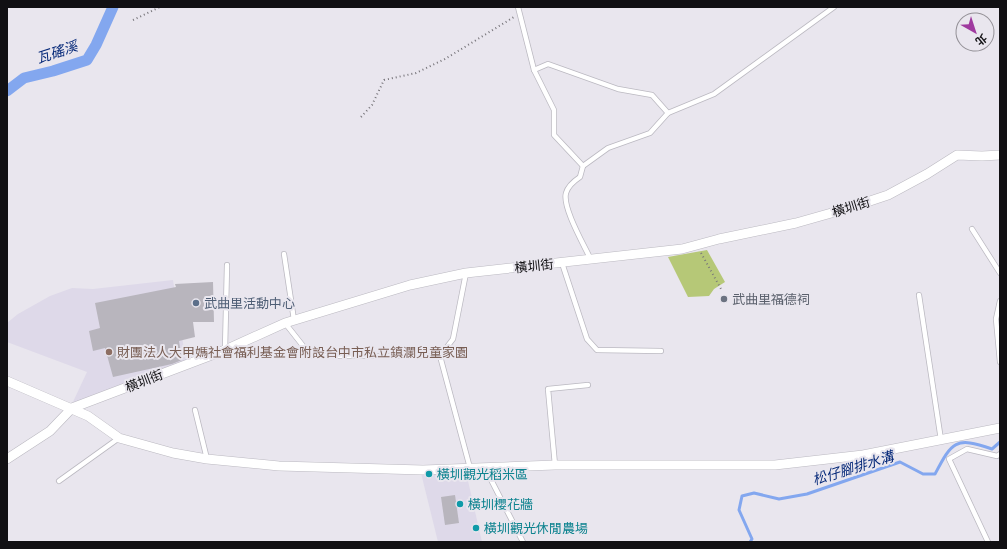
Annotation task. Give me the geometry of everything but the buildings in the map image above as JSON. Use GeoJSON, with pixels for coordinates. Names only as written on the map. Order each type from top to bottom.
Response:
{"type":"FeatureCollection","features":[{"type":"Feature","properties":{"kind":"street","name":"橫圳街"},"geometry":{"type":"LineString","coordinates":[[7,459],[50,431],[72,408],[225,350],[294,320],[410,285],[466,273],[562,263],[590,258],[682,249],[796,223],[888,195],[927,174],[957,155],[1000,155]]}},
{"type":"Feature","properties":{"kind":"street"},"geometry":{"type":"LineString","coordinates":[[7,380],[88,416],[119,438],[173,453],[207,459],[279,466],[423,470],[555,465],[775,465],[862,455],[1000,428]]}},
{"type":"Feature","properties":{"kind":"lane"},"geometry":{"type":"LineString","coordinates":[[518,7],[534,70],[554,110],[554,135],[583,166]]}},
{"type":"Feature","properties":{"kind":"lane"},"geometry":{"type":"LineString","coordinates":[[590,258],[566,205],[566,194],[573,181],[580,176],[583,166],[608,148],[650,133],[668,113],[714,94],[834,7]]}},
{"type":"Feature","properties":{"kind":"lane"},"geometry":{"type":"LineString","coordinates":[[534,70],[548,64],[618,89],[652,95],[668,113]]}},
{"type":"Feature","properties":{"kind":"lane"},"geometry":{"type":"LineString","coordinates":[[972,229],[1000,273]]}},
{"type":"Feature","properties":{"kind":"lane"},"geometry":{"type":"LineString","coordinates":[[284,254],[294,320]]}},
{"type":"Feature","properties":{"kind":"lane"},"geometry":{"type":"LineString","coordinates":[[562,263],[587,339],[597,350],[661,351]]}},
{"type":"Feature","properties":{"kind":"lane"},"geometry":{"type":"LineString","coordinates":[[225,350],[227,265]]}},
{"type":"Feature","properties":{"kind":"lane"},"geometry":{"type":"LineString","coordinates":[[440,356],[454,339],[466,273]]}},
{"type":"Feature","properties":{"kind":"lane"},"geometry":{"type":"LineString","coordinates":[[919,295],[941,440]]}},
{"type":"Feature","properties":{"kind":"lane"},"geometry":{"type":"LineString","coordinates":[[1000,300],[996,319],[1000,362]]}},
{"type":"Feature","properties":{"kind":"lane"},"geometry":{"type":"LineString","coordinates":[[285,323],[311,356],[440,356]]}},
{"type":"Feature","properties":{"kind":"lane"},"geometry":{"type":"LineString","coordinates":[[440,356],[470,468]]}},
{"type":"Feature","properties":{"kind":"lane"},"geometry":{"type":"LineString","coordinates":[[555,465],[548,389],[588,385]]}},
{"type":"Feature","properties":{"kind":"lane"},"geometry":{"type":"LineString","coordinates":[[195,410],[207,459]]}},
{"type":"Feature","properties":{"kind":"lane"},"geometry":{"type":"LineString","coordinates":[[59,481],[119,438]]}},
{"type":"Feature","properties":{"kind":"lane"},"geometry":{"type":"LineString","coordinates":[[988,542],[949,459],[967,450],[997,456],[1000,454]]}},
{"type":"Feature","properties":{"kind":"lane"},"geometry":{"type":"LineString","coordinates":[[485,468],[523,542]]}},
{"type":"Feature","properties":{"kind":"path"},"geometry":{"type":"LineString","coordinates":[[132,20],[160,7]]}},
{"type":"Feature","properties":{"kind":"path"},"geometry":{"type":"LineString","coordinates":[[361,117],[372,105],[384,80],[416,73],[445,60],[520,13]]}},
{"type":"Feature","properties":{"kind":"path"},"geometry":{"type":"LineString","coordinates":[[697,245],[721,289]]}},
{"type":"Feature","properties":{"kind":"shaded area","name":"財團法人大甲媽社會福利基金會附設台中市私立鎮瀾兒童家園"},"geometry":{"type":"Polygon","coordinates":[[[173,280],[186,362],[72,404],[87,372],[7,342],[7,323],[18,314],[50,296],[72,288],[93,289],[173,280]]]}},
{"type":"Feature","properties":{"kind":"shaded area","name":"橫圳觀光休閒農場"},"geometry":{"type":"Polygon","coordinates":[[[466,472],[482,542],[438,542],[421,473],[466,472]]]}},
{"type":"Feature","properties":{"kind":"green space"},"geometry":{"type":"Polygon","coordinates":[[[707,250],[725,282],[714,289],[709,296],[688,297],[668,257],[707,250]]]}},
{"type":"Feature","properties":{"kind":"waterway","name":"瓦磘溪"},"geometry":{"type":"LineString","coordinates":[[7,91],[24,78],[53,71],[87,60],[96,45],[113,7]]}},
{"type":"Feature","properties":{"kind":"waterway","name":"松仔腳排水溝"},"geometry":{"type":"LineString","coordinates":[[750,542],[752,539],[739,510],[742,496],[754,493],[779,499],[807,494],[900,462],[923,474],[935,474],[946,455],[956,445],[970,443],[992,449],[1000,442]]}},
{"type":"Feature","properties":{"kind":"place","name":"武曲里福德祠"},"geometry":{"type":"Point","coordinates":[724,299]}},
{"type":"Feature","properties":{"kind":"place","name":"武曲里活動中心"},"geometry":{"type":"Point","coordinates":[196,303]}},
{"type":"Feature","properties":{"kind":"place","name":"財團法人大甲媽社會福利基金會附設台中市私立鎮瀾兒童家園"},"geometry":{"type":"Point","coordinates":[109,352]}},
{"type":"Feature","properties":{"kind":"place","name":"橫圳觀光稻米區"},"geometry":{"type":"Point","coordinates":[429,474]}},
{"type":"Feature","properties":{"kind":"place","name":"橫圳櫻花牆"},"geometry":{"type":"Point","coordinates":[460,504]}},
{"type":"Feature","properties":{"kind":"place","name":"橫圳觀光休閒農場"},"geometry":{"type":"Point","coordinates":[476,528]}}]}
